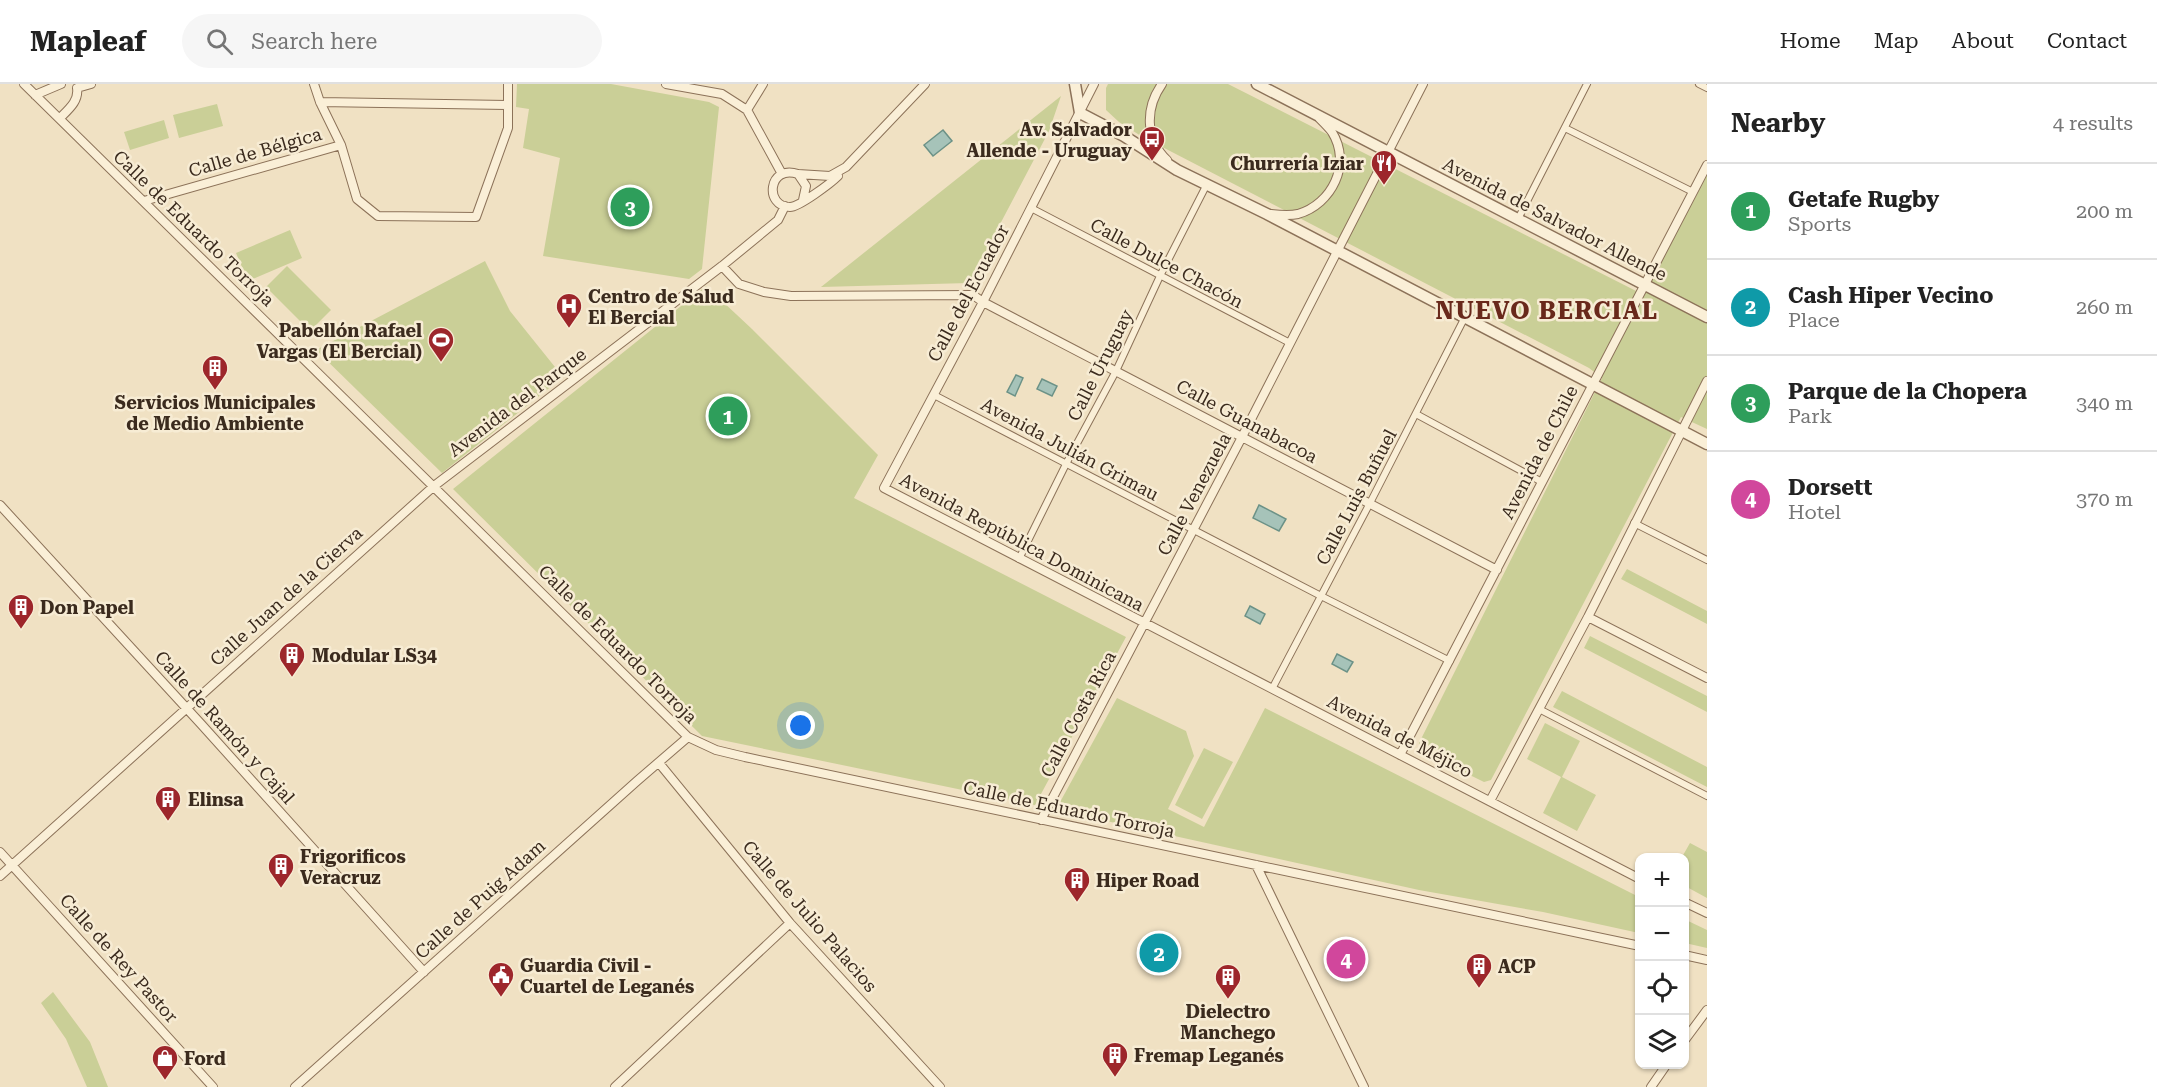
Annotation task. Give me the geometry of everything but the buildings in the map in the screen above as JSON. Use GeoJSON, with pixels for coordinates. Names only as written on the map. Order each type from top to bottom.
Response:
{"type":"FeatureCollection","features":[{"type":"Feature","properties":{"kind":"street"},"geometry":{"type":"LineString","coordinates":[[24,84],[35,95],[61,84]]}},
{"type":"Feature","properties":{"kind":"street"},"geometry":{"type":"LineString","coordinates":[[60,118],[75,102],[78,94],[75,86],[91,84]]}},
{"type":"Feature","properties":{"kind":"street"},"geometry":{"type":"LineString","coordinates":[[314,84],[341,145],[357,199],[378,216],[476,217],[508,128],[508,84]]}},
{"type":"Feature","properties":{"kind":"street"},"geometry":{"type":"LineString","coordinates":[[666,84],[696,86],[722,94],[747,110],[782,174]]}},
{"type":"Feature","properties":{"kind":"street"},"geometry":{"type":"LineString","coordinates":[[747,110],[763,84]]}},
{"type":"Feature","properties":{"kind":"street"},"geometry":{"type":"LineString","coordinates":[[846,167],[830,176],[787,172],[782,174],[774,181],[772,191],[776,201],[785,206],[795,206],[836,178],[925,84]]}},
{"type":"Feature","properties":{"kind":"street"},"geometry":{"type":"LineString","coordinates":[[1075,84],[1080,113]]}},
{"type":"Feature","properties":{"kind":"street","name":"Calle del Ecuador"},"geometry":{"type":"LineString","coordinates":[[884,488],[1094,84]]}},
{"type":"Feature","properties":{"kind":"street","name":"Avenida de Salvador Allende"},"geometry":{"type":"LineString","coordinates":[[1162,84],[1152,105],[1149,116],[1150,126],[1162,156],[1177,170]]}},
{"type":"Feature","properties":{"kind":"street","name":"Avenida de Salvador Allende"},"geometry":{"type":"LineString","coordinates":[[1257,84],[1707,317]]}},
{"type":"Feature","properties":{"kind":"street"},"geometry":{"type":"LineString","coordinates":[[1338,251],[1423,84]]}},
{"type":"Feature","properties":{"kind":"street"},"geometry":{"type":"LineString","coordinates":[[1518,219],[1587,84]]}},
{"type":"Feature","properties":{"kind":"street"},"geometry":{"type":"LineString","coordinates":[[1699,84],[1707,88]]}},
{"type":"Feature","properties":{"kind":"street","name":"Calle de Eduardo Torroja"},"geometry":{"type":"LineString","coordinates":[[35,95],[688,737],[716,750],[1635,945]]}},
{"type":"Feature","properties":{"kind":"street"},"geometry":{"type":"LineString","coordinates":[[320,102],[507,105]]}},
{"type":"Feature","properties":{"kind":"street","name":"Avenida de Salvador Allende"},"geometry":{"type":"LineString","coordinates":[[1080,113],[1124,136],[1177,170],[1267,214],[1707,444]]}},
{"type":"Feature","properties":{"kind":"street","name":"Avenida de Salvador Allende"},"geometry":{"type":"LineString","coordinates":[[1267,214],[1296,214],[1310,210],[1321,202],[1336,181],[1340,169],[1340,153],[1333,133],[1314,113]]}},
{"type":"Feature","properties":{"kind":"street"},"geometry":{"type":"LineString","coordinates":[[1565,128],[1693,192]]}},
{"type":"Feature","properties":{"kind":"street","name":"Calle de Bélgica"},"geometry":{"type":"LineString","coordinates":[[144,201],[341,145]]}},
{"type":"Feature","properties":{"kind":"street","name":"Avenida de Chile"},"geometry":{"type":"LineString","coordinates":[[1400,755],[1707,165]]}},
{"type":"Feature","properties":{"kind":"street"},"geometry":{"type":"LineString","coordinates":[[798,174],[807,191],[803,200]]}},
{"type":"Feature","properties":{"kind":"street","name":"Calle Uruguay"},"geometry":{"type":"LineString","coordinates":[[1019,559],[1116,370],[1207,184]]}},
{"type":"Feature","properties":{"kind":"street","name":"Avenida del Parque"},"geometry":{"type":"LineString","coordinates":[[434,486],[722,266],[778,220],[785,206]]}},
{"type":"Feature","properties":{"kind":"street","name":"Calle Dulce Chacón"},"geometry":{"type":"LineString","coordinates":[[1031,208],[1290,343]]}},
{"type":"Feature","properties":{"kind":"street","name":"Calle Venezuela"},"geometry":{"type":"LineString","coordinates":[[1144,624],[1338,251]]}},
{"type":"Feature","properties":{"kind":"street","name":"Calle Guanabacoa"},"geometry":{"type":"LineString","coordinates":[[722,266],[739,284],[764,292],[791,296],[973,295],[982,302],[1497,570]]}},
{"type":"Feature","properties":{"kind":"street","name":"Calle Luis Buñuel"},"geometry":{"type":"LineString","coordinates":[[1272,689],[1465,317]]}},
{"type":"Feature","properties":{"kind":"street"},"geometry":{"type":"LineString","coordinates":[[1490,801],[1588,617],[1707,381]]}},
{"type":"Feature","properties":{"kind":"street","name":"Avenida Julián Grimau"},"geometry":{"type":"LineString","coordinates":[[934,394],[1450,661]]}},
{"type":"Feature","properties":{"kind":"street"},"geometry":{"type":"LineString","coordinates":[[1416,414],[1542,482]]}},
{"type":"Feature","properties":{"kind":"street","name":"Calle Juan de la Cierva"},"geometry":{"type":"LineString","coordinates":[[0,876],[434,486]]}},
{"type":"Feature","properties":{"kind":"street","name":"Avenida República Dominicana"},"geometry":{"type":"LineString","coordinates":[[884,488],[1144,624]]}},
{"type":"Feature","properties":{"kind":"street","name":"Calle de Ramón y Cajal"},"geometry":{"type":"LineString","coordinates":[[0,505],[424,972]]}},
{"type":"Feature","properties":{"kind":"street"},"geometry":{"type":"LineString","coordinates":[[1634,523],[1707,560]]}},
{"type":"Feature","properties":{"kind":"street"},"geometry":{"type":"LineString","coordinates":[[1588,617],[1707,678]]}},
{"type":"Feature","properties":{"kind":"street","name":"Avenida de Méjico"},"geometry":{"type":"LineString","coordinates":[[1144,624],[1635,876]]}},
{"type":"Feature","properties":{"kind":"street","name":"Calle Costa Rica"},"geometry":{"type":"LineString","coordinates":[[1041,820],[1144,624]]}},
{"type":"Feature","properties":{"kind":"street"},"geometry":{"type":"LineString","coordinates":[[1539,709],[1707,796]]}},
{"type":"Feature","properties":{"kind":"street","name":"Calle de Puig Adam"},"geometry":{"type":"LineString","coordinates":[[295,1087],[688,737]]}},
{"type":"Feature","properties":{"kind":"street","name":"Calle de Julio Palacios"},"geometry":{"type":"LineString","coordinates":[[659,763],[790,923],[940,1087]]}},
{"type":"Feature","properties":{"kind":"street","name":"Calle de Rey Pastor"},"geometry":{"type":"LineString","coordinates":[[0,852],[213,1087]]}},
{"type":"Feature","properties":{"kind":"street"},"geometry":{"type":"LineString","coordinates":[[1256,865],[1364,1087]]}},
{"type":"Feature","properties":{"kind":"street"},"geometry":{"type":"LineString","coordinates":[[1689,905],[1707,914]]}},
{"type":"Feature","properties":{"kind":"street"},"geometry":{"type":"LineString","coordinates":[[615,1087],[790,923]]}},
{"type":"Feature","properties":{"kind":"street"},"geometry":{"type":"LineString","coordinates":[[1689,956],[1707,960]]}},
{"type":"Feature","properties":{"kind":"street"},"geometry":{"type":"LineString","coordinates":[[1689,1034],[1707,1011]]}},
{"type":"Feature","properties":{"kind":"street"},"geometry":{"type":"LineString","coordinates":[[1651,1087],[1664,1069]]}},
{"type":"Feature","properties":{"kind":"green space"},"geometry":{"type":"Polygon","coordinates":[[[517,84],[611,84],[709,102],[719,107],[702,269],[689,279],[543,256],[560,158],[523,148],[529,109],[516,107],[517,84]]]}},
{"type":"Feature","properties":{"kind":"green space"},"geometry":{"type":"Polygon","coordinates":[[[1108,84],[1228,84],[1644,295],[1707,175],[1707,429],[1681,417],[1491,780],[1484,782],[1421,751],[1419,743],[1602,378],[1589,368],[1141,136],[1119,122],[1106,110],[1108,84]]]}},
{"type":"Feature","properties":{"kind":"green space"},"geometry":{"type":"Polygon","coordinates":[[[1061,96],[1049,131],[969,283],[821,287],[1061,96]]]}},
{"type":"Feature","properties":{"kind":"green space"},"geometry":{"type":"Polygon","coordinates":[[[217,104],[223,126],[179,138],[173,115],[217,104]]]}},
{"type":"Feature","properties":{"kind":"green space"},"geometry":{"type":"Polygon","coordinates":[[[164,120],[169,138],[130,150],[124,132],[164,120]]]}},
{"type":"Feature","properties":{"kind":"green space"},"geometry":{"type":"Polygon","coordinates":[[[290,230],[302,258],[248,281],[236,253],[290,230]]]}},
{"type":"Feature","properties":{"kind":"green space","name":"Pabellón Rafael Vargas (El Bercial)"},"geometry":{"type":"Polygon","coordinates":[[[485,261],[510,311],[563,377],[442,473],[316,350],[485,261]]]}},
{"type":"Feature","properties":{"kind":"green space"},"geometry":{"type":"Polygon","coordinates":[[[287,266],[331,310],[310,331],[266,287],[287,266]]]}},
{"type":"Feature","properties":{"kind":"green space"},"geometry":{"type":"Polygon","coordinates":[[[706,286],[878,455],[854,498],[1126,637],[1035,805],[702,736],[453,489],[706,286]]]}},
{"type":"Feature","properties":{"kind":"green space"},"geometry":{"type":"Polygon","coordinates":[[[1627,569],[1707,611],[1707,624],[1621,579],[1627,569]]]}},
{"type":"Feature","properties":{"kind":"green space"},"geometry":{"type":"Polygon","coordinates":[[[1590,636],[1707,696],[1707,712],[1584,648],[1590,636]]]}},
{"type":"Feature","properties":{"kind":"green space"},"geometry":{"type":"Polygon","coordinates":[[[1562,691],[1707,767],[1707,787],[1553,707],[1562,691]]]}},
{"type":"Feature","properties":{"kind":"green space"},"geometry":{"type":"Polygon","coordinates":[[[1117,698],[1186,731],[1194,756],[1168,809],[1204,827],[1265,708],[1635,895],[1635,932],[1543,912],[1419,890],[1061,811],[1059,804],[1117,698]]]}},
{"type":"Feature","properties":{"kind":"green space"},"geometry":{"type":"Polygon","coordinates":[[[1545,723],[1580,741],[1562,777],[1596,795],[1577,831],[1543,813],[1561,777],[1527,759],[1545,723]]]}},
{"type":"Feature","properties":{"kind":"green space"},"geometry":{"type":"Polygon","coordinates":[[[1204,748],[1233,762],[1202,819],[1175,805],[1204,748]]]}},
{"type":"Feature","properties":{"kind":"green space"},"geometry":{"type":"Polygon","coordinates":[[[1690,843],[1707,852],[1707,898],[1689,888],[1689,853],[1684,853],[1690,843]]]}},
{"type":"Feature","properties":{"kind":"green space"},"geometry":{"type":"Polygon","coordinates":[[[1689,921],[1707,930],[1707,948],[1689,944],[1689,921]]]}},
{"type":"Feature","properties":{"kind":"green space"},"geometry":{"type":"Polygon","coordinates":[[[53,992],[90,1042],[108,1087],[87,1087],[66,1039],[41,1003],[53,992]]]}},
{"type":"Feature","properties":{"kind":"water"},"geometry":{"type":"Polygon","coordinates":[[[943,130],[952,141],[933,156],[924,145],[943,130]]]}},
{"type":"Feature","properties":{"kind":"water"},"geometry":{"type":"Polygon","coordinates":[[[1016,375],[1023,378],[1015,396],[1007,392],[1016,375]]]}},
{"type":"Feature","properties":{"kind":"water"},"geometry":{"type":"Polygon","coordinates":[[[1042,379],[1057,386],[1052,396],[1037,389],[1042,379]]]}},
{"type":"Feature","properties":{"kind":"water"},"geometry":{"type":"Polygon","coordinates":[[[1259,505],[1286,519],[1279,531],[1253,518],[1259,505]]]}},
{"type":"Feature","properties":{"kind":"water"},"geometry":{"type":"Polygon","coordinates":[[[1250,606],[1265,614],[1260,624],[1245,616],[1250,606]]]}},
{"type":"Feature","properties":{"kind":"water"},"geometry":{"type":"Polygon","coordinates":[[[1337,654],[1353,662],[1347,672],[1332,664],[1337,654]]]}},
{"type":"Feature","properties":{"kind":"place","name":"Av. Salvador Allende - Uruguay"},"geometry":{"type":"Point","coordinates":[1152,162]}},
{"type":"Feature","properties":{"kind":"place","name":"Churrería Iziar"},"geometry":{"type":"Point","coordinates":[1384,186]}},
{"type":"Feature","properties":{"kind":"place","name":"Parque de la Chopera"},"geometry":{"type":"Point","coordinates":[630,207]}},
{"type":"Feature","properties":{"kind":"place","name":"Centro de Salud El Bercial"},"geometry":{"type":"Point","coordinates":[569,329]}},
{"type":"Feature","properties":{"kind":"place","name":"Pabellón Rafael Vargas (El Bercial)"},"geometry":{"type":"Point","coordinates":[441,363]}},
{"type":"Feature","properties":{"kind":"place","name":"Servicios Municipales de Medio Ambiente"},"geometry":{"type":"Point","coordinates":[215,391]}},
{"type":"Feature","properties":{"kind":"place","name":"Getafe Rugby"},"geometry":{"type":"Point","coordinates":[728,416]}},
{"type":"Feature","properties":{"kind":"place","name":"Don Papel"},"geometry":{"type":"Point","coordinates":[21,630]}},
{"type":"Feature","properties":{"kind":"place","name":"Modular LS34"},"geometry":{"type":"Point","coordinates":[292,678]}},
{"type":"Feature","properties":{"kind":"place","name":"Elinsa"},"geometry":{"type":"Point","coordinates":[168,822]}},
{"type":"Feature","properties":{"kind":"place","name":"Frigorificos Veracruz"},"geometry":{"type":"Point","coordinates":[281,889]}},
{"type":"Feature","properties":{"kind":"place","name":"Hiper Road"},"geometry":{"type":"Point","coordinates":[1077,903]}},
{"type":"Feature","properties":{"kind":"place","name":"Cash Hiper Vecino"},"geometry":{"type":"Point","coordinates":[1159,953]}},
{"type":"Feature","properties":{"kind":"place","name":"Dorsett"},"geometry":{"type":"Point","coordinates":[1346,959]}},
{"type":"Feature","properties":{"kind":"place","name":"ACP"},"geometry":{"type":"Point","coordinates":[1479,989]}},
{"type":"Feature","properties":{"kind":"place","name":"Guardia Civil - Cuartel de Leganés"},"geometry":{"type":"Point","coordinates":[501,998]}},
{"type":"Feature","properties":{"kind":"place","name":"Dielectro Manchego"},"geometry":{"type":"Point","coordinates":[1228,1000]}},
{"type":"Feature","properties":{"kind":"place","name":"Fremap Leganés"},"geometry":{"type":"Point","coordinates":[1115,1078]}},
{"type":"Feature","properties":{"kind":"place","name":"Ford"},"geometry":{"type":"Point","coordinates":[165,1081]}},
{"type":"Feature","properties":{"kind":"district","name":"NUEVO BERCIAL"},"geometry":{"type":"Point","coordinates":[1547,311]}}]}
